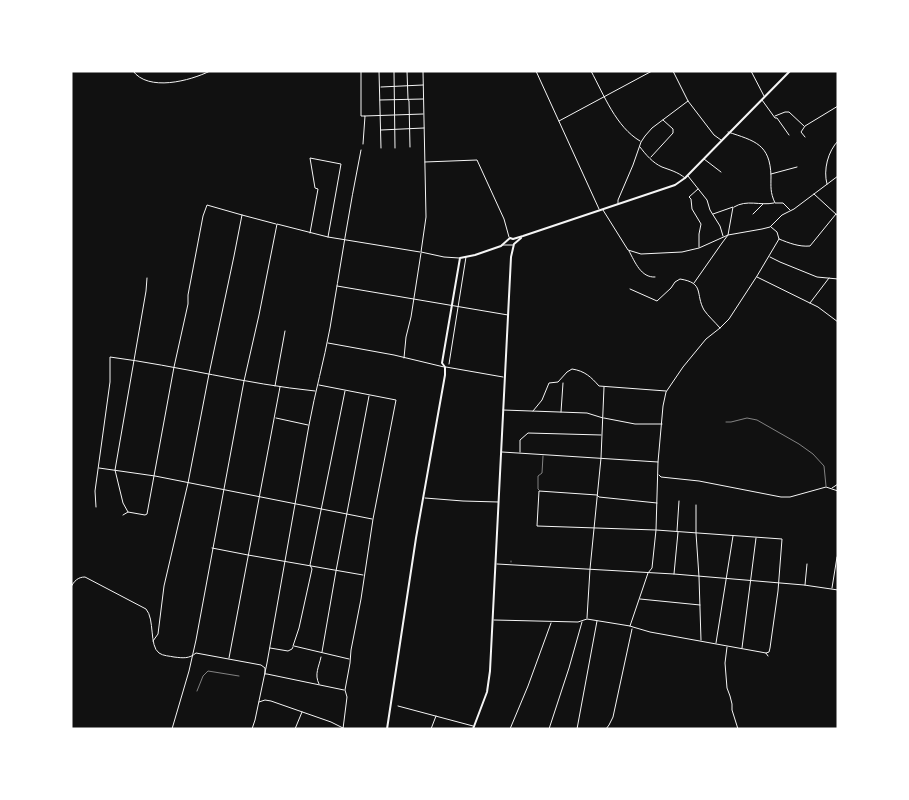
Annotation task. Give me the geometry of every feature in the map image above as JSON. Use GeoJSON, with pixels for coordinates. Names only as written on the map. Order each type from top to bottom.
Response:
{"type":"FeatureCollection","features":[{"type":"Feature","properties":{"kind":"main road"},"geometry":{"type":"LineString","coordinates":[[387,729],[423,498],[445,375],[445,367],[442,363],[460,258],[501,246],[509,239],[675,186],[788,72]]}},
{"type":"Feature","properties":{"kind":"main road"},"geometry":{"type":"LineString","coordinates":[[473,728],[484,703],[489,683],[494,620],[511,257],[514,244],[523,236]]}},
{"type":"Feature","properties":{"kind":"street"},"geometry":{"type":"LineString","coordinates":[[133,71],[136,76],[151,83],[163,83],[189,79],[210,71]]}},
{"type":"Feature","properties":{"kind":"street"},"geometry":{"type":"LineString","coordinates":[[360,71],[361,116],[424,114]]}},
{"type":"Feature","properties":{"kind":"street"},"geometry":{"type":"LineString","coordinates":[[379,71],[381,148]]}},
{"type":"Feature","properties":{"kind":"street"},"geometry":{"type":"LineString","coordinates":[[394,71],[395,148]]}},
{"type":"Feature","properties":{"kind":"street"},"geometry":{"type":"LineString","coordinates":[[407,71],[410,147]]}},
{"type":"Feature","properties":{"kind":"street"},"geometry":{"type":"LineString","coordinates":[[404,358],[426,217],[423,71]]}},
{"type":"Feature","properties":{"kind":"street"},"geometry":{"type":"LineString","coordinates":[[536,71],[601,210],[643,273],[655,277]]}},
{"type":"Feature","properties":{"kind":"street"},"geometry":{"type":"LineString","coordinates":[[591,71],[625,129],[632,137],[641,142]]}},
{"type":"Feature","properties":{"kind":"street"},"geometry":{"type":"LineString","coordinates":[[559,121],[652,71]]}},
{"type":"Feature","properties":{"kind":"street"},"geometry":{"type":"LineString","coordinates":[[673,71],[688,101],[714,135],[721,140]]}},
{"type":"Feature","properties":{"kind":"street"},"geometry":{"type":"LineString","coordinates":[[751,71],[765,96]]}},
{"type":"Feature","properties":{"kind":"street"},"geometry":{"type":"LineString","coordinates":[[380,87],[423,85]]}},
{"type":"Feature","properties":{"kind":"street"},"geometry":{"type":"LineString","coordinates":[[380,100],[424,99]]}},
{"type":"Feature","properties":{"kind":"street"},"geometry":{"type":"LineString","coordinates":[[762,100],[789,135]]}},
{"type":"Feature","properties":{"kind":"street"},"geometry":{"type":"LineString","coordinates":[[618,204],[641,142],[662,119],[688,101]]}},
{"type":"Feature","properties":{"kind":"street"},"geometry":{"type":"LineString","coordinates":[[805,137],[801,132],[806,126],[838,106]]}},
{"type":"Feature","properties":{"kind":"street"},"geometry":{"type":"LineString","coordinates":[[774,116],[788,112],[806,126]]}},
{"type":"Feature","properties":{"kind":"street"},"geometry":{"type":"LineString","coordinates":[[364,144],[365,116]]}},
{"type":"Feature","properties":{"kind":"street"},"geometry":{"type":"LineString","coordinates":[[650,158],[674,133],[673,129],[662,119]]}},
{"type":"Feature","properties":{"kind":"street"},"geometry":{"type":"LineString","coordinates":[[380,130],[424,128]]}},
{"type":"Feature","properties":{"kind":"street"},"geometry":{"type":"LineString","coordinates":[[728,132],[752,140],[763,148],[768,158],[771,174],[771,193],[775,203]]}},
{"type":"Feature","properties":{"kind":"street"},"geometry":{"type":"LineString","coordinates":[[827,184],[825,179],[829,155],[833,145],[838,141]]}},
{"type":"Feature","properties":{"kind":"street"},"geometry":{"type":"LineString","coordinates":[[640,147],[658,165],[679,173],[684,178]]}},
{"type":"Feature","properties":{"kind":"street"},"geometry":{"type":"LineString","coordinates":[[252,729],[270,648],[284,561],[309,425],[327,343],[361,150]]}},
{"type":"Feature","properties":{"kind":"street"},"geometry":{"type":"LineString","coordinates":[[310,232],[318,189],[316,188],[310,158],[341,164],[328,237]]}},
{"type":"Feature","properties":{"kind":"street"},"geometry":{"type":"LineString","coordinates":[[703,159],[721,172]]}},
{"type":"Feature","properties":{"kind":"street"},"geometry":{"type":"LineString","coordinates":[[426,162],[477,160],[504,219],[509,239],[507,242],[509,244]]}},
{"type":"Feature","properties":{"kind":"street"},"geometry":{"type":"LineString","coordinates":[[771,174],[797,167]]}},
{"type":"Feature","properties":{"kind":"street"},"geometry":{"type":"LineString","coordinates":[[687,175],[706,200],[720,226],[723,238]]}},
{"type":"Feature","properties":{"kind":"street"},"geometry":{"type":"LineString","coordinates":[[628,250],[641,254],[674,253],[698,248],[728,235],[762,230],[770,227],[782,215],[794,209],[838,176]]}},
{"type":"Feature","properties":{"kind":"street"},"geometry":{"type":"LineString","coordinates":[[698,188],[689,197],[692,209],[701,224],[698,248]]}},
{"type":"Feature","properties":{"kind":"street"},"geometry":{"type":"LineString","coordinates":[[779,240],[794,245],[810,246],[837,215],[814,194]]}},
{"type":"Feature","properties":{"kind":"street"},"geometry":{"type":"LineString","coordinates":[[713,214],[749,202],[763,204],[783,203],[790,210]]}},
{"type":"Feature","properties":{"kind":"street"},"geometry":{"type":"LineString","coordinates":[[753,214],[763,204]]}},
{"type":"Feature","properties":{"kind":"street"},"geometry":{"type":"LineString","coordinates":[[123,515],[129,512],[147,514],[188,304],[188,295],[203,216],[207,205],[328,237],[444,257],[460,258]]}},
{"type":"Feature","properties":{"kind":"street"},"geometry":{"type":"LineString","coordinates":[[694,283],[728,235],[733,208]]}},
{"type":"Feature","properties":{"kind":"street"},"geometry":{"type":"LineString","coordinates":[[154,641],[158,634],[164,586],[188,483],[208,374],[242,215]]}},
{"type":"Feature","properties":{"kind":"street"},"geometry":{"type":"LineString","coordinates":[[172,729],[192,658],[244,381],[277,224]]}},
{"type":"Feature","properties":{"kind":"street"},"geometry":{"type":"LineString","coordinates":[[606,729],[612,720],[639,599],[648,573],[652,568],[656,530],[658,462],[666,392],[706,339],[728,319],[757,276],[779,240],[777,232],[770,227]]}},
{"type":"Feature","properties":{"kind":"street"},"geometry":{"type":"LineString","coordinates":[[501,246],[514,244],[513,239]]}},
{"type":"Feature","properties":{"kind":"street"},"geometry":{"type":"LineString","coordinates":[[769,256],[816,277],[838,279]]}},
{"type":"Feature","properties":{"kind":"street"},"geometry":{"type":"LineString","coordinates":[[453,368],[450,364],[466,257]]}},
{"type":"Feature","properties":{"kind":"street"},"geometry":{"type":"LineString","coordinates":[[757,276],[810,303],[829,314],[838,322]]}},
{"type":"Feature","properties":{"kind":"street"},"geometry":{"type":"LineString","coordinates":[[129,512],[123,503],[115,470],[147,278]]}},
{"type":"Feature","properties":{"kind":"street"},"geometry":{"type":"LineString","coordinates":[[810,303],[830,278]]}},
{"type":"Feature","properties":{"kind":"street"},"geometry":{"type":"LineString","coordinates":[[630,289],[657,301],[680,279],[694,283],[699,291],[705,311],[720,328]]}},
{"type":"Feature","properties":{"kind":"street"},"geometry":{"type":"LineString","coordinates":[[336,286],[509,315]]}},
{"type":"Feature","properties":{"kind":"street"},"geometry":{"type":"LineString","coordinates":[[275,386],[286,330]]}},
{"type":"Feature","properties":{"kind":"street"},"geometry":{"type":"LineString","coordinates":[[327,343],[505,377]]}},
{"type":"Feature","properties":{"kind":"street"},"geometry":{"type":"LineString","coordinates":[[96,507],[95,491],[110,382],[110,357],[280,387],[316,391]]}},
{"type":"Feature","properties":{"kind":"street"},"geometry":{"type":"LineString","coordinates":[[445,367],[450,364]]}},
{"type":"Feature","properties":{"kind":"street"},"geometry":{"type":"LineString","coordinates":[[532,411],[542,400],[549,383],[558,382],[572,369],[590,375],[599,386],[666,392]]}},
{"type":"Feature","properties":{"kind":"street"},"geometry":{"type":"LineString","coordinates":[[561,412],[563,383]]}},
{"type":"Feature","properties":{"kind":"street"},"geometry":{"type":"LineString","coordinates":[[259,702],[271,701],[344,729],[347,694],[345,690],[373,519],[396,400],[318,385]]}},
{"type":"Feature","properties":{"kind":"street"},"geometry":{"type":"LineString","coordinates":[[228,659],[280,387]]}},
{"type":"Feature","properties":{"kind":"street"},"geometry":{"type":"LineString","coordinates":[[587,619],[601,458],[604,387]]}},
{"type":"Feature","properties":{"kind":"street"},"geometry":{"type":"LineString","coordinates":[[270,648],[289,651],[292,649],[299,628],[312,569],[321,509],[345,390]]}},
{"type":"Feature","properties":{"kind":"street"},"geometry":{"type":"LineString","coordinates":[[322,652],[369,395]]}},
{"type":"Feature","properties":{"kind":"street"},"geometry":{"type":"LineString","coordinates":[[503,410],[587,413],[635,424],[662,424]]}},
{"type":"Feature","properties":{"kind":"street"},"geometry":{"type":"LineString","coordinates":[[275,418],[309,425]]}},
{"type":"Feature","properties":{"kind":"street"},"geometry":{"type":"LineString","coordinates":[[726,422],[747,418],[757,420],[799,444],[813,454],[824,466],[826,487]]}},
{"type":"Feature","properties":{"kind":"street"},"geometry":{"type":"LineString","coordinates":[[520,453],[520,440],[528,433],[602,435]]}},
{"type":"Feature","properties":{"kind":"street"},"geometry":{"type":"LineString","coordinates":[[501,452],[658,462]]}},
{"type":"Feature","properties":{"kind":"street"},"geometry":{"type":"LineString","coordinates":[[543,454],[542,473],[538,476],[539,491],[536,526],[656,530],[782,539],[779,583],[770,648],[766,654]]}},
{"type":"Feature","properties":{"kind":"street"},"geometry":{"type":"LineString","coordinates":[[98,468],[154,476],[373,519]]}},
{"type":"Feature","properties":{"kind":"street"},"geometry":{"type":"LineString","coordinates":[[659,474],[661,477],[698,481],[781,497],[790,497],[826,487],[838,491]]}},
{"type":"Feature","properties":{"kind":"street"},"geometry":{"type":"LineString","coordinates":[[831,488],[838,484]]}},
{"type":"Feature","properties":{"kind":"street"},"geometry":{"type":"LineString","coordinates":[[539,491],[657,502]]}},
{"type":"Feature","properties":{"kind":"street"},"geometry":{"type":"LineString","coordinates":[[423,498],[499,502]]}},
{"type":"Feature","properties":{"kind":"street"},"geometry":{"type":"LineString","coordinates":[[674,574],[679,501]]}},
{"type":"Feature","properties":{"kind":"street"},"geometry":{"type":"LineString","coordinates":[[696,505],[701,641]]}},
{"type":"Feature","properties":{"kind":"street"},"geometry":{"type":"LineString","coordinates":[[716,644],[733,535]]}},
{"type":"Feature","properties":{"kind":"street"},"geometry":{"type":"LineString","coordinates":[[742,649],[756,537]]}},
{"type":"Feature","properties":{"kind":"street"},"geometry":{"type":"LineString","coordinates":[[212,548],[364,575]]}},
{"type":"Feature","properties":{"kind":"street"},"geometry":{"type":"LineString","coordinates":[[832,589],[837,557]]}},
{"type":"Feature","properties":{"kind":"street"},"geometry":{"type":"LineString","coordinates":[[496,563],[674,574],[726,580],[751,580],[838,590]]}},
{"type":"Feature","properties":{"kind":"street"},"geometry":{"type":"LineString","coordinates":[[804,585],[807,564]]}},
{"type":"Feature","properties":{"kind":"street"},"geometry":{"type":"LineString","coordinates":[[71,587],[76,579],[85,577],[146,609],[150,614],[155,648],[159,653],[192,658]]}},
{"type":"Feature","properties":{"kind":"street"},"geometry":{"type":"LineString","coordinates":[[639,599],[700,605]]}},
{"type":"Feature","properties":{"kind":"street"},"geometry":{"type":"LineString","coordinates":[[494,620],[551,622],[597,620],[766,654],[768,656]]}},
{"type":"Feature","properties":{"kind":"street"},"geometry":{"type":"LineString","coordinates":[[577,729],[597,620]]}},
{"type":"Feature","properties":{"kind":"street"},"geometry":{"type":"LineString","coordinates":[[549,729],[583,621]]}},
{"type":"Feature","properties":{"kind":"street"},"geometry":{"type":"LineString","coordinates":[[510,729],[551,622]]}},
{"type":"Feature","properties":{"kind":"street"},"geometry":{"type":"LineString","coordinates":[[293,646],[350,659]]}},
{"type":"Feature","properties":{"kind":"street"},"geometry":{"type":"LineString","coordinates":[[727,646],[726,688],[730,696],[738,729]]}},
{"type":"Feature","properties":{"kind":"street"},"geometry":{"type":"LineString","coordinates":[[192,658],[196,653],[261,665],[265,668],[265,674]]}},
{"type":"Feature","properties":{"kind":"street"},"geometry":{"type":"LineString","coordinates":[[319,685],[316,672],[322,657]]}},
{"type":"Feature","properties":{"kind":"street"},"geometry":{"type":"LineString","coordinates":[[198,691],[203,676],[208,671],[239,676]]}},
{"type":"Feature","properties":{"kind":"street"},"geometry":{"type":"LineString","coordinates":[[265,674],[345,690]]}},
{"type":"Feature","properties":{"kind":"street"},"geometry":{"type":"LineString","coordinates":[[398,706],[473,728]]}},
{"type":"Feature","properties":{"kind":"street"},"geometry":{"type":"LineString","coordinates":[[295,729],[302,712]]}},
{"type":"Feature","properties":{"kind":"street"},"geometry":{"type":"LineString","coordinates":[[431,729],[436,716]]}}]}
